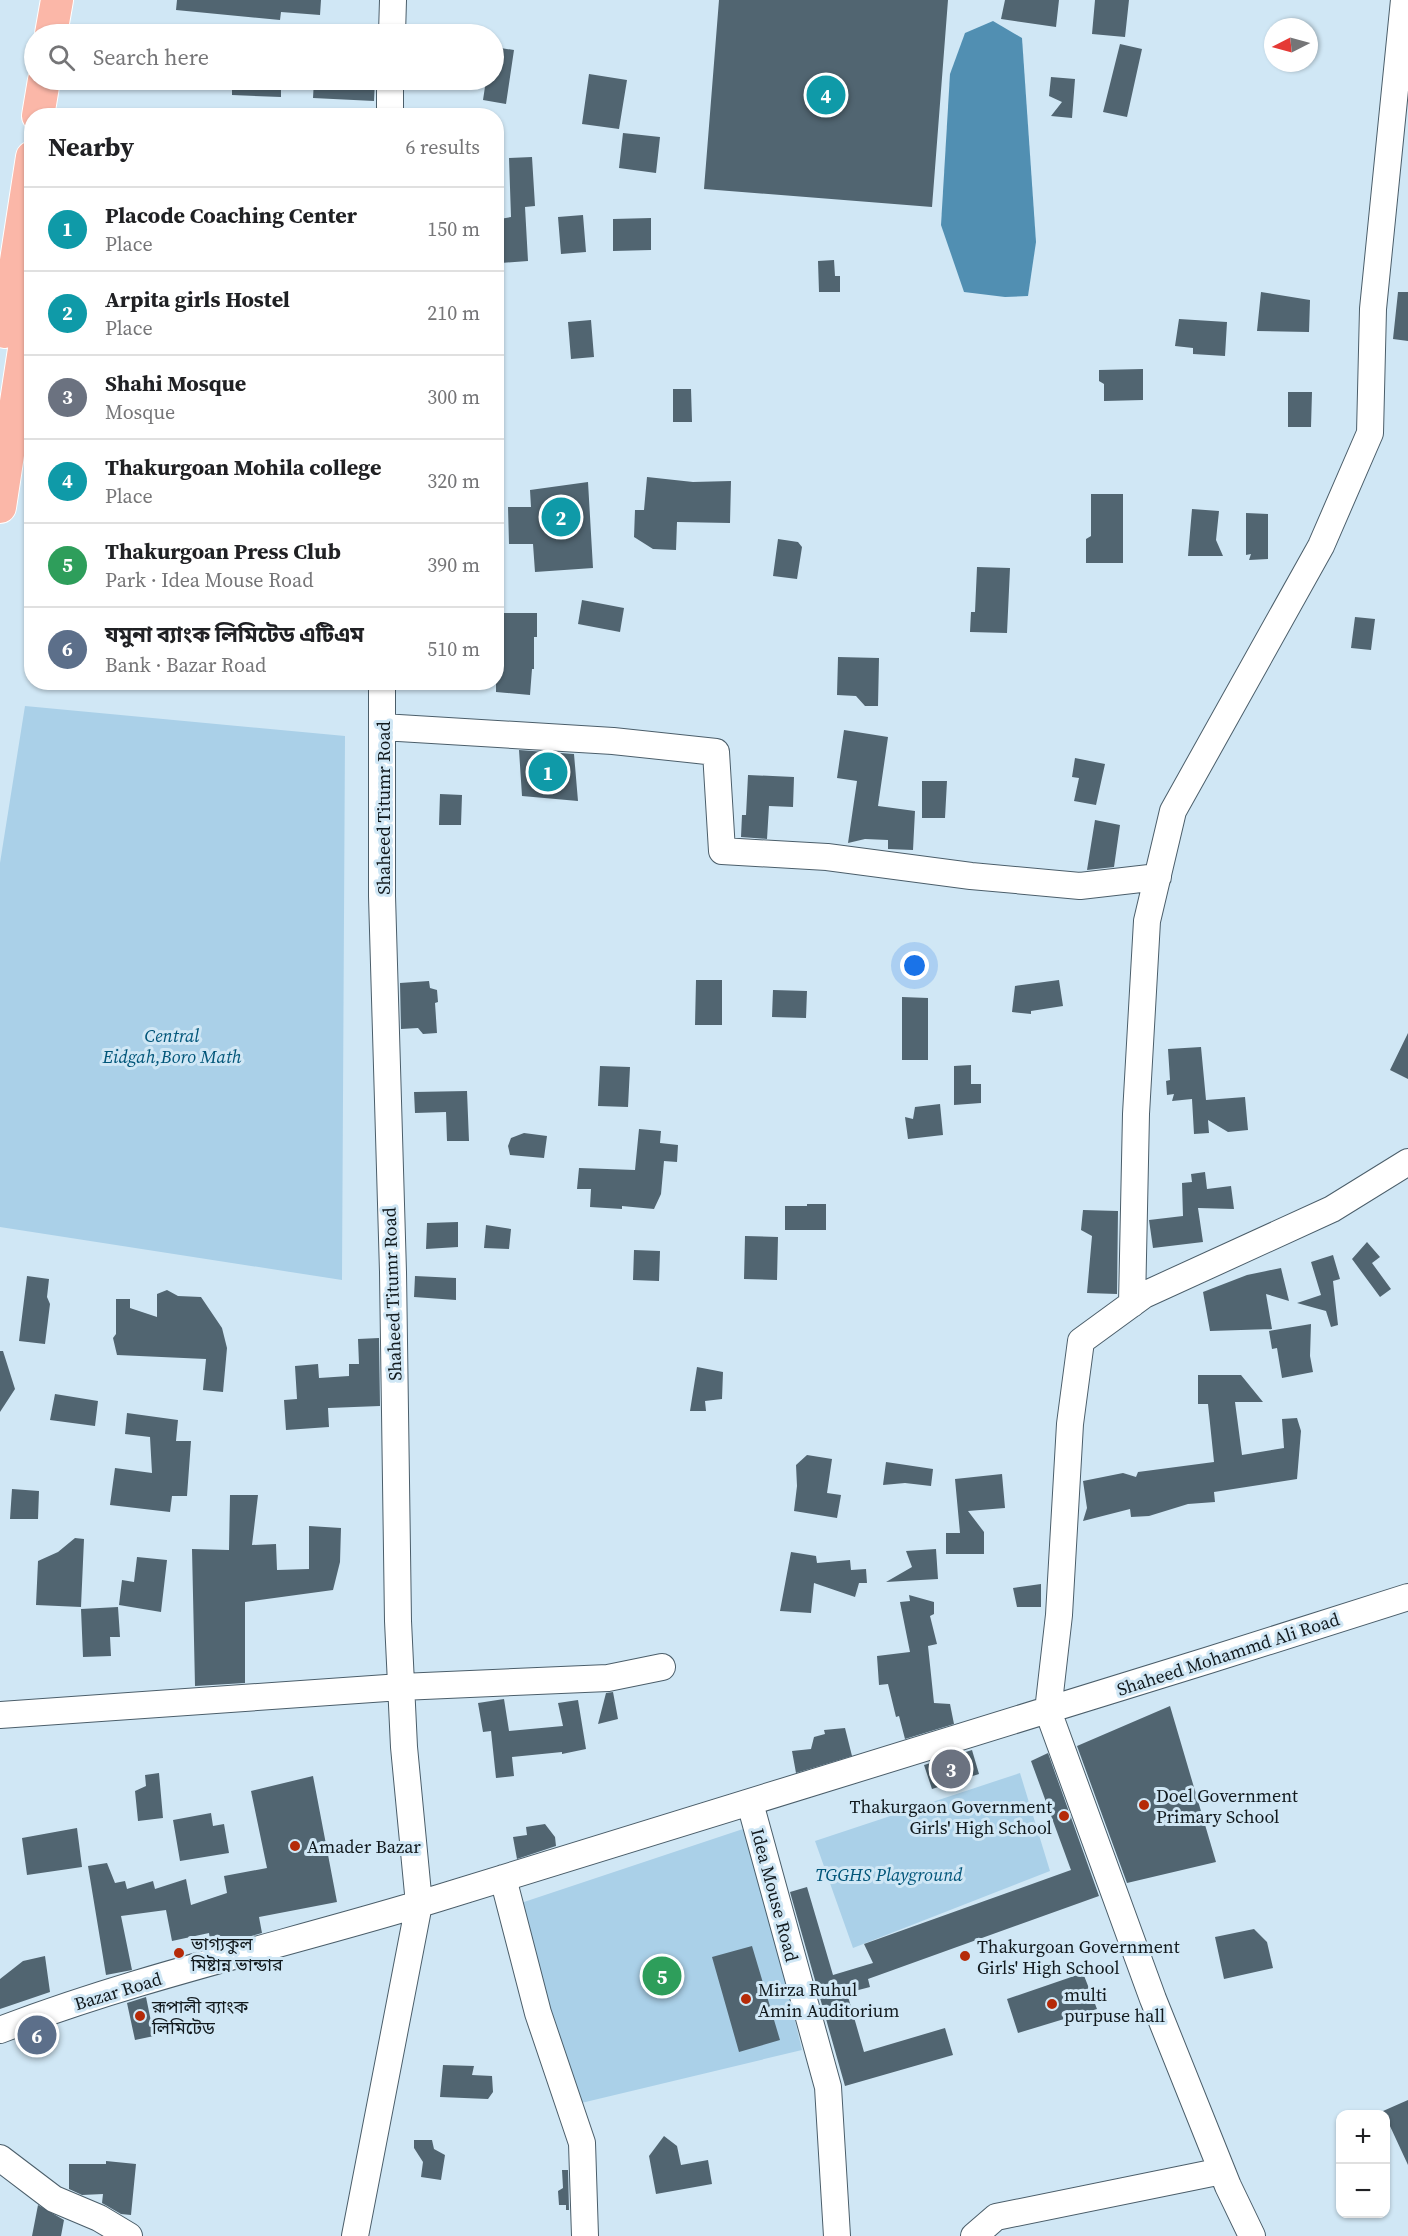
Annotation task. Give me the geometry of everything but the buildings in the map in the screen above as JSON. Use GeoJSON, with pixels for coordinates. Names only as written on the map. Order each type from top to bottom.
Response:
{"type":"FeatureCollection","features":[{"type":"Feature","properties":{"kind":"main road"},"geometry":{"type":"LineString","coordinates":[[53,24],[57,0]]}},
{"type":"Feature","properties":{"kind":"main road"},"geometry":{"type":"LineString","coordinates":[[75,24],[79,0]]}},
{"type":"Feature","properties":{"kind":"main road"},"geometry":{"type":"LineString","coordinates":[[39,108],[42,90]]}},
{"type":"Feature","properties":{"kind":"main road"},"geometry":{"type":"LineString","coordinates":[[61,108],[64,90]]}},
{"type":"Feature","properties":{"kind":"main road"},"geometry":{"type":"LineString","coordinates":[[0,362],[24,208]]}},
{"type":"Feature","properties":{"kind":"main road"},"geometry":{"type":"LineString","coordinates":[[0,507],[24,350]]}},
{"type":"Feature","properties":{"kind":"street"},"geometry":{"type":"LineString","coordinates":[[392,24],[393,0]]}},
{"type":"Feature","properties":{"kind":"street"},"geometry":{"type":"LineString","coordinates":[[1131,1304],[1136,1114],[1147,932],[1158,877],[1173,811],[1321,546],[1370,433],[1373,309],[1404,0]]}},
{"type":"Feature","properties":{"kind":"street"},"geometry":{"type":"LineString","coordinates":[[390,90],[390,108]]}},
{"type":"Feature","properties":{"kind":"street","name":"Shaheed Titumr Road"},"geometry":{"type":"LineString","coordinates":[[355,2236],[419,1904],[404,1747],[401,1687],[385,1029],[382,690]]}},
{"type":"Feature","properties":{"kind":"street"},"geometry":{"type":"LineString","coordinates":[[382,727],[613,741],[716,752],[722,851],[826,857],[970,876],[1080,886],[1158,877]]}},
{"type":"Feature","properties":{"kind":"street"},"geometry":{"type":"LineString","coordinates":[[1252,2236],[1222,2171],[1153,1999],[1048,1712],[1059,1614],[1070,1424],[1081,1341],[1144,1295],[1332,1209],[1408,1162]]}},
{"type":"Feature","properties":{"kind":"street","name":"Shaheed Mohammd Ali Road"},"geometry":{"type":"LineString","coordinates":[[750,1803],[1048,1712],[1408,1597]]}},
{"type":"Feature","properties":{"kind":"street"},"geometry":{"type":"LineString","coordinates":[[0,1715],[401,1687],[608,1678],[662,1667]]}},
{"type":"Feature","properties":{"kind":"street","name":"Bazar Road"},"geometry":{"type":"LineString","coordinates":[[0,2030],[96,1997],[419,1904],[750,1803]]}},
{"type":"Feature","properties":{"kind":"street","name":"Idea Mouse Road"},"geometry":{"type":"LineString","coordinates":[[750,1803],[828,2087],[837,2236]]}},
{"type":"Feature","properties":{"kind":"street"},"geometry":{"type":"LineString","coordinates":[[503,1878],[538,2013],[582,2143],[585,2236]]}},
{"type":"Feature","properties":{"kind":"street"},"geometry":{"type":"LineString","coordinates":[[0,2158],[54,2199],[99,2218],[129,2236]]}},
{"type":"Feature","properties":{"kind":"street"},"geometry":{"type":"LineString","coordinates":[[974,2236],[996,2217],[1222,2171]]}},
{"type":"Feature","properties":{"kind":"green space","name":"Central Eidgah,Boro Math"},"geometry":{"type":"Polygon","coordinates":[[[25,706],[345,736],[342,1280],[0,1227],[0,863],[25,706]]]}},
{"type":"Feature","properties":{"kind":"green space","name":"TGGHS Playground"},"geometry":{"type":"Polygon","coordinates":[[[1020,1773],[1050,1871],[853,1948],[815,1841],[1020,1773]]]}},
{"type":"Feature","properties":{"kind":"green space"},"geometry":{"type":"Polygon","coordinates":[[[749,1827],[802,2050],[573,2105],[521,1903],[749,1827]]]}},
{"type":"Feature","properties":{"kind":"shaded area"},"geometry":{"type":"Polygon","coordinates":[[[993,21],[1022,38],[1036,242],[1028,296],[1005,297],[964,292],[941,225],[950,74],[965,33],[993,21]]]}},
{"type":"Feature","properties":{"kind":"place","name":"Thakurgoan Mohila college"},"geometry":{"type":"Point","coordinates":[826,95]}},
{"type":"Feature","properties":{"kind":"place","name":"Arpita girls Hostel"},"geometry":{"type":"Point","coordinates":[561,517]}},
{"type":"Feature","properties":{"kind":"place","name":"Placode Coaching Center"},"geometry":{"type":"Point","coordinates":[548,772]}},
{"type":"Feature","properties":{"kind":"place","name":"Shahi Mosque"},"geometry":{"type":"Point","coordinates":[951,1769]}},
{"type":"Feature","properties":{"kind":"place","name":"Doel Government Primary School"},"geometry":{"type":"Point","coordinates":[1144,1805]}},
{"type":"Feature","properties":{"kind":"place","name":"Thakurgaon Government Girls' High School"},"geometry":{"type":"Point","coordinates":[1064,1816]}},
{"type":"Feature","properties":{"kind":"place","name":"Amader Bazar"},"geometry":{"type":"Point","coordinates":[295,1846]}},
{"type":"Feature","properties":{"kind":"place","name":"ভাগ্যকুল মিষ্টান্ন ভান্ডার"},"geometry":{"type":"Point","coordinates":[179,1953]}},
{"type":"Feature","properties":{"kind":"place","name":"Thakurgoan Government Girls' High School"},"geometry":{"type":"Point","coordinates":[965,1956]}},
{"type":"Feature","properties":{"kind":"place","name":"Thakurgoan Press Club"},"geometry":{"type":"Point","coordinates":[662,1976]}},
{"type":"Feature","properties":{"kind":"place","name":"Mirza Ruhul Amin Auditorium"},"geometry":{"type":"Point","coordinates":[746,1999]}},
{"type":"Feature","properties":{"kind":"place","name":"multi purpuse hall"},"geometry":{"type":"Point","coordinates":[1052,2004]}},
{"type":"Feature","properties":{"kind":"place","name":"রূপালী ব্যাংক লিমিটেড"},"geometry":{"type":"Point","coordinates":[140,2016]}},
{"type":"Feature","properties":{"kind":"place","name":"যমুনা ব্যাংক লিমিটেড এটিএম"},"geometry":{"type":"Point","coordinates":[37,2035]}}]}
